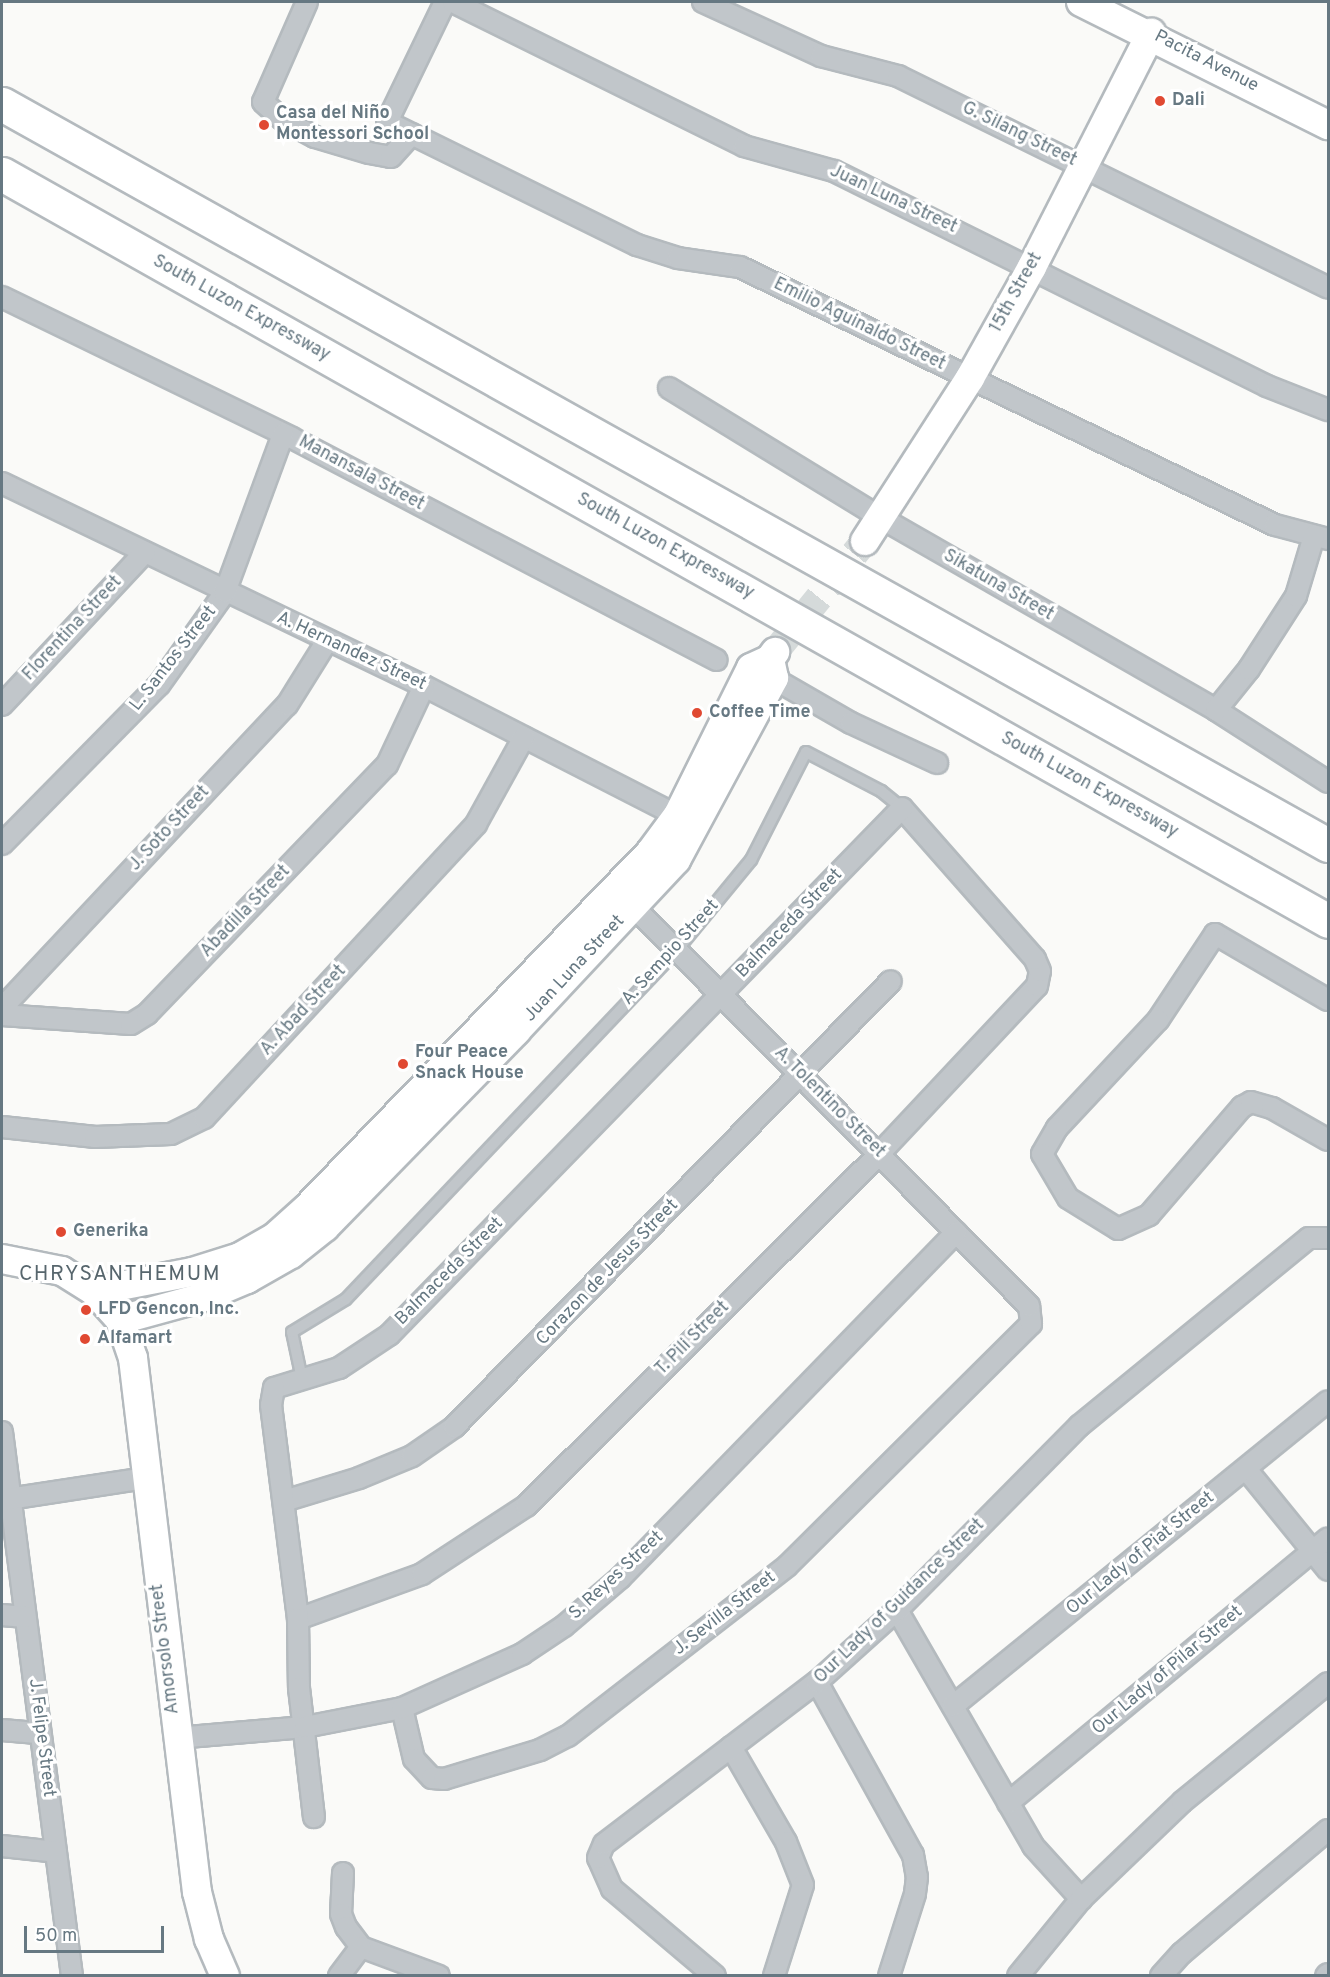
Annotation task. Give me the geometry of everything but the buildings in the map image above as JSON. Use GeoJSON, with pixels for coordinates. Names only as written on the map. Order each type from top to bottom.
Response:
{"type":"FeatureCollection","features":[{"type":"Feature","properties":{"kind":"highway"},"geometry":{"type":"LineString","coordinates":[[2,104],[1329,844]]}},
{"type":"Feature","properties":{"kind":"highway","name":"South Luzon Expressway"},"geometry":{"type":"LineString","coordinates":[[2,174],[1329,921]]}},
{"type":"Feature","properties":{"kind":"street"},"geometry":{"type":"LineString","coordinates":[[307,2],[263,102],[283,120],[345,148],[391,158],[412,134]]}},
{"type":"Feature","properties":{"kind":"street","name":"Emilio Aguinaldo Street"},"geometry":{"type":"LineString","coordinates":[[445,2],[387,122],[637,245],[678,258],[740,267],[1275,525],[1321,537]]}},
{"type":"Feature","properties":{"kind":"street","name":"Juan Luna Street"},"geometry":{"type":"LineString","coordinates":[[453,2],[744,146],[834,171],[1032,267],[1267,386],[1329,410]]}},
{"type":"Feature","properties":{"kind":"street","name":"G. Silang Street"},"geometry":{"type":"LineString","coordinates":[[703,2],[821,56],[898,76],[1329,288]]}},
{"type":"Feature","properties":{"kind":"street","name":"Pacita Avenue"},"geometry":{"type":"LineString","coordinates":[[1081,2],[1151,33],[1329,125]]}},
{"type":"Feature","properties":{"kind":"street","name":"15th Street"},"geometry":{"type":"LineString","coordinates":[[865,541],[970,378],[1032,267],[1151,33]]}},
{"type":"Feature","properties":{"kind":"street","name":"Manansala Street"},"geometry":{"type":"LineString","coordinates":[[2,297],[283,434],[716,660]]}},
{"type":"Feature","properties":{"kind":"street","name":"Sikatuna Street"},"geometry":{"type":"LineString","coordinates":[[669,388],[881,518],[1216,710],[1329,782]]}},
{"type":"Feature","properties":{"kind":"street","name":"L. Santos Street"},"geometry":{"type":"LineString","coordinates":[[2,844],[159,685],[225,592],[283,434]]}},
{"type":"Feature","properties":{"kind":"street","name":"A. Hernandez Street"},"geometry":{"type":"LineString","coordinates":[[4,490],[145,552],[424,686],[688,821]]}},
{"type":"Feature","properties":{"kind":"street"},"geometry":{"type":"LineString","coordinates":[[1216,710],[1249,669],[1296,596],[1321,537]]}},
{"type":"Feature","properties":{"kind":"street","name":"Florentina Street"},"geometry":{"type":"LineString","coordinates":[[2,705],[145,552]]}},
{"type":"Feature","properties":{"kind":"street","name":"J. Soto Street"},"geometry":{"type":"LineString","coordinates":[[2,1008],[287,705],[327,641]]}},
{"type":"Feature","properties":{"kind":"street"},"geometry":{"type":"LineString","coordinates":[[768,664],[851,723],[937,763]]}},
{"type":"Feature","properties":{"kind":"street","name":"Juan Luna Street"},"geometry":{"type":"LineString","coordinates":[[120,1320],[204,1297],[247,1280],[283,1245],[625,898],[688,821],[768,664]]}},
{"type":"Feature","properties":{"kind":"street","name":"Abadilla Street"},"geometry":{"type":"LineString","coordinates":[[2,1015],[131,1024],[147,1014],[387,765],[424,686]]}},
{"type":"Feature","properties":{"kind":"street","name":"A. Abad Street"},"geometry":{"type":"LineString","coordinates":[[2,1127],[95,1137],[171,1134],[204,1118],[476,824],[524,737]]}},
{"type":"Feature","properties":{"kind":"street","name":"A. Sempio Street"},"geometry":{"type":"LineString","coordinates":[[902,808],[1035,959],[1040,971],[1037,986]]}},
{"type":"Feature","properties":{"kind":"street","name":"Balmaceda Street"},"geometry":{"type":"LineString","coordinates":[[314,1817],[305,1727],[298,1689],[298,1619],[271,1405],[274,1388],[339,1368],[388,1335],[722,996],[902,808]]}},
{"type":"Feature","properties":{"kind":"street","name":"A. Tolentino Street"},"geometry":{"type":"LineString","coordinates":[[625,898],[1029,1306],[1031,1324]]}},
{"type":"Feature","properties":{"kind":"street"},"geometry":{"type":"LineString","coordinates":[[1329,1000],[1215,933],[1158,1020],[1057,1128],[1042,1154],[1068,1198],[1118,1229],[1149,1215],[1242,1107],[1251,1102],[1262,1103],[1329,1140]]}},
{"type":"Feature","properties":{"kind":"street","name":"Corazon de Jesus Street"},"geometry":{"type":"LineString","coordinates":[[284,1501],[359,1478],[412,1456],[454,1427],[891,981]]}},
{"type":"Feature","properties":{"kind":"street","name":"T. Pili Street"},"geometry":{"type":"LineString","coordinates":[[298,1619],[422,1574],[525,1506],[879,1153],[1037,986]]}},
{"type":"Feature","properties":{"kind":"street","name":"S. Reyes Street"},"geometry":{"type":"LineString","coordinates":[[176,1738],[305,1727],[402,1708],[522,1654],[564,1626],[612,1585],[956,1232]]}},
{"type":"Feature","properties":{"kind":"street","name":"Our Lady of Guidance Street"},"geometry":{"type":"LineString","coordinates":[[715,1976],[612,1889],[598,1858],[604,1844],[817,1682],[897,1610],[1079,1426],[1309,1238],[1329,1238]]}},
{"type":"Feature","properties":{"kind":"street","name":"Juan Luna Street"},"geometry":{"type":"LineString","coordinates":[[94,1291],[201,1269],[283,1245]]}},
{"type":"Feature","properties":{"kind":"street"},"geometry":{"type":"LineString","coordinates":[[2,1259],[62,1271],[94,1291],[120,1320]]}},
{"type":"Feature","properties":{"kind":"street","name":"Amorsolo Street"},"geometry":{"type":"LineString","coordinates":[[120,1320],[133,1358],[141,1401],[146,1478],[176,1738],[197,1893],[209,1939],[225,1976]]}},
{"type":"Feature","properties":{"kind":"street","name":"J. Sevilla Street"},"geometry":{"type":"LineString","coordinates":[[402,1708],[414,1759],[432,1778],[444,1779],[540,1750],[568,1736],[787,1566],[1031,1324]]}},
{"type":"Feature","properties":{"kind":"street","name":"Our Lady of Piat Street"},"geometry":{"type":"LineString","coordinates":[[953,1706],[1329,1401]]}},
{"type":"Feature","properties":{"kind":"street","name":"J. Felipe Street"},"geometry":{"type":"LineString","coordinates":[[2,1432],[6,1500],[25,1617],[72,1976]]}},
{"type":"Feature","properties":{"kind":"street"},"geometry":{"type":"LineString","coordinates":[[1246,1469],[1329,1570]]}},
{"type":"Feature","properties":{"kind":"street"},"geometry":{"type":"LineString","coordinates":[[6,1500],[146,1478]]}},
{"type":"Feature","properties":{"kind":"street","name":"Our Lady of Pilar Street"},"geometry":{"type":"LineString","coordinates":[[1008,1803],[1329,1538]]}},
{"type":"Feature","properties":{"kind":"street"},"geometry":{"type":"LineString","coordinates":[[897,1610],[1033,1846],[1081,1899]]}},
{"type":"Feature","properties":{"kind":"street"},"geometry":{"type":"LineString","coordinates":[[2,1615],[25,1617]]}},
{"type":"Feature","properties":{"kind":"street"},"geometry":{"type":"LineString","coordinates":[[817,1682],[913,1856],[917,1877],[915,1894],[889,1976]]}},
{"type":"Feature","properties":{"kind":"street"},"geometry":{"type":"LineString","coordinates":[[1018,1976],[1081,1899],[1182,1802],[1329,1683]]}},
{"type":"Feature","properties":{"kind":"street"},"geometry":{"type":"LineString","coordinates":[[2,1730],[40,1733]]}},
{"type":"Feature","properties":{"kind":"street"},"geometry":{"type":"LineString","coordinates":[[731,1747],[786,1842],[803,1885],[801,1902],[774,1976]]}},
{"type":"Feature","properties":{"kind":"street"},"geometry":{"type":"LineString","coordinates":[[1161,1976],[1182,1953],[1329,1830]]}},
{"type":"Feature","properties":{"kind":"street"},"geometry":{"type":"LineString","coordinates":[[2,1846],[56,1852]]}},
{"type":"Feature","properties":{"kind":"street"},"geometry":{"type":"LineString","coordinates":[[343,1873],[341,1914],[346,1928],[361,1947],[439,1976]]}},
{"type":"Feature","properties":{"kind":"street"},"geometry":{"type":"LineString","coordinates":[[339,1976],[361,1947]]}},
{"type":"Feature","properties":{"kind":"lane","name":"A. Sempio Street"},"geometry":{"type":"LineString","coordinates":[[302,1379],[292,1332],[346,1299],[677,950],[751,860],[806,752],[881,791],[902,808]]}},
{"type":"Feature","properties":{"kind":"tunnel"},"geometry":{"type":"LineString","coordinates":[[775,652],[865,541]]}},
{"type":"Feature","properties":{"kind":"place","name":"Dali"},"geometry":{"type":"Point","coordinates":[1160,101]}},
{"type":"Feature","properties":{"kind":"place","name":"Casa del Niño Montessori School"},"geometry":{"type":"Point","coordinates":[264,125]}},
{"type":"Feature","properties":{"kind":"place","name":"Coffee Time"},"geometry":{"type":"Point","coordinates":[697,713]}},
{"type":"Feature","properties":{"kind":"place","name":"Four Peace Snack House"},"geometry":{"type":"Point","coordinates":[403,1064]}},
{"type":"Feature","properties":{"kind":"place","name":"Generika"},"geometry":{"type":"Point","coordinates":[61,1232]}},
{"type":"Feature","properties":{"kind":"place","name":"LFD Gencon, Inc."},"geometry":{"type":"Point","coordinates":[86,1310]}},
{"type":"Feature","properties":{"kind":"place","name":"Alfamart"},"geometry":{"type":"Point","coordinates":[85,1339]}},
{"type":"Feature","properties":{"kind":"district","name":"CHRYSANTHEMUM"},"geometry":{"type":"Point","coordinates":[120,1275]}}]}
